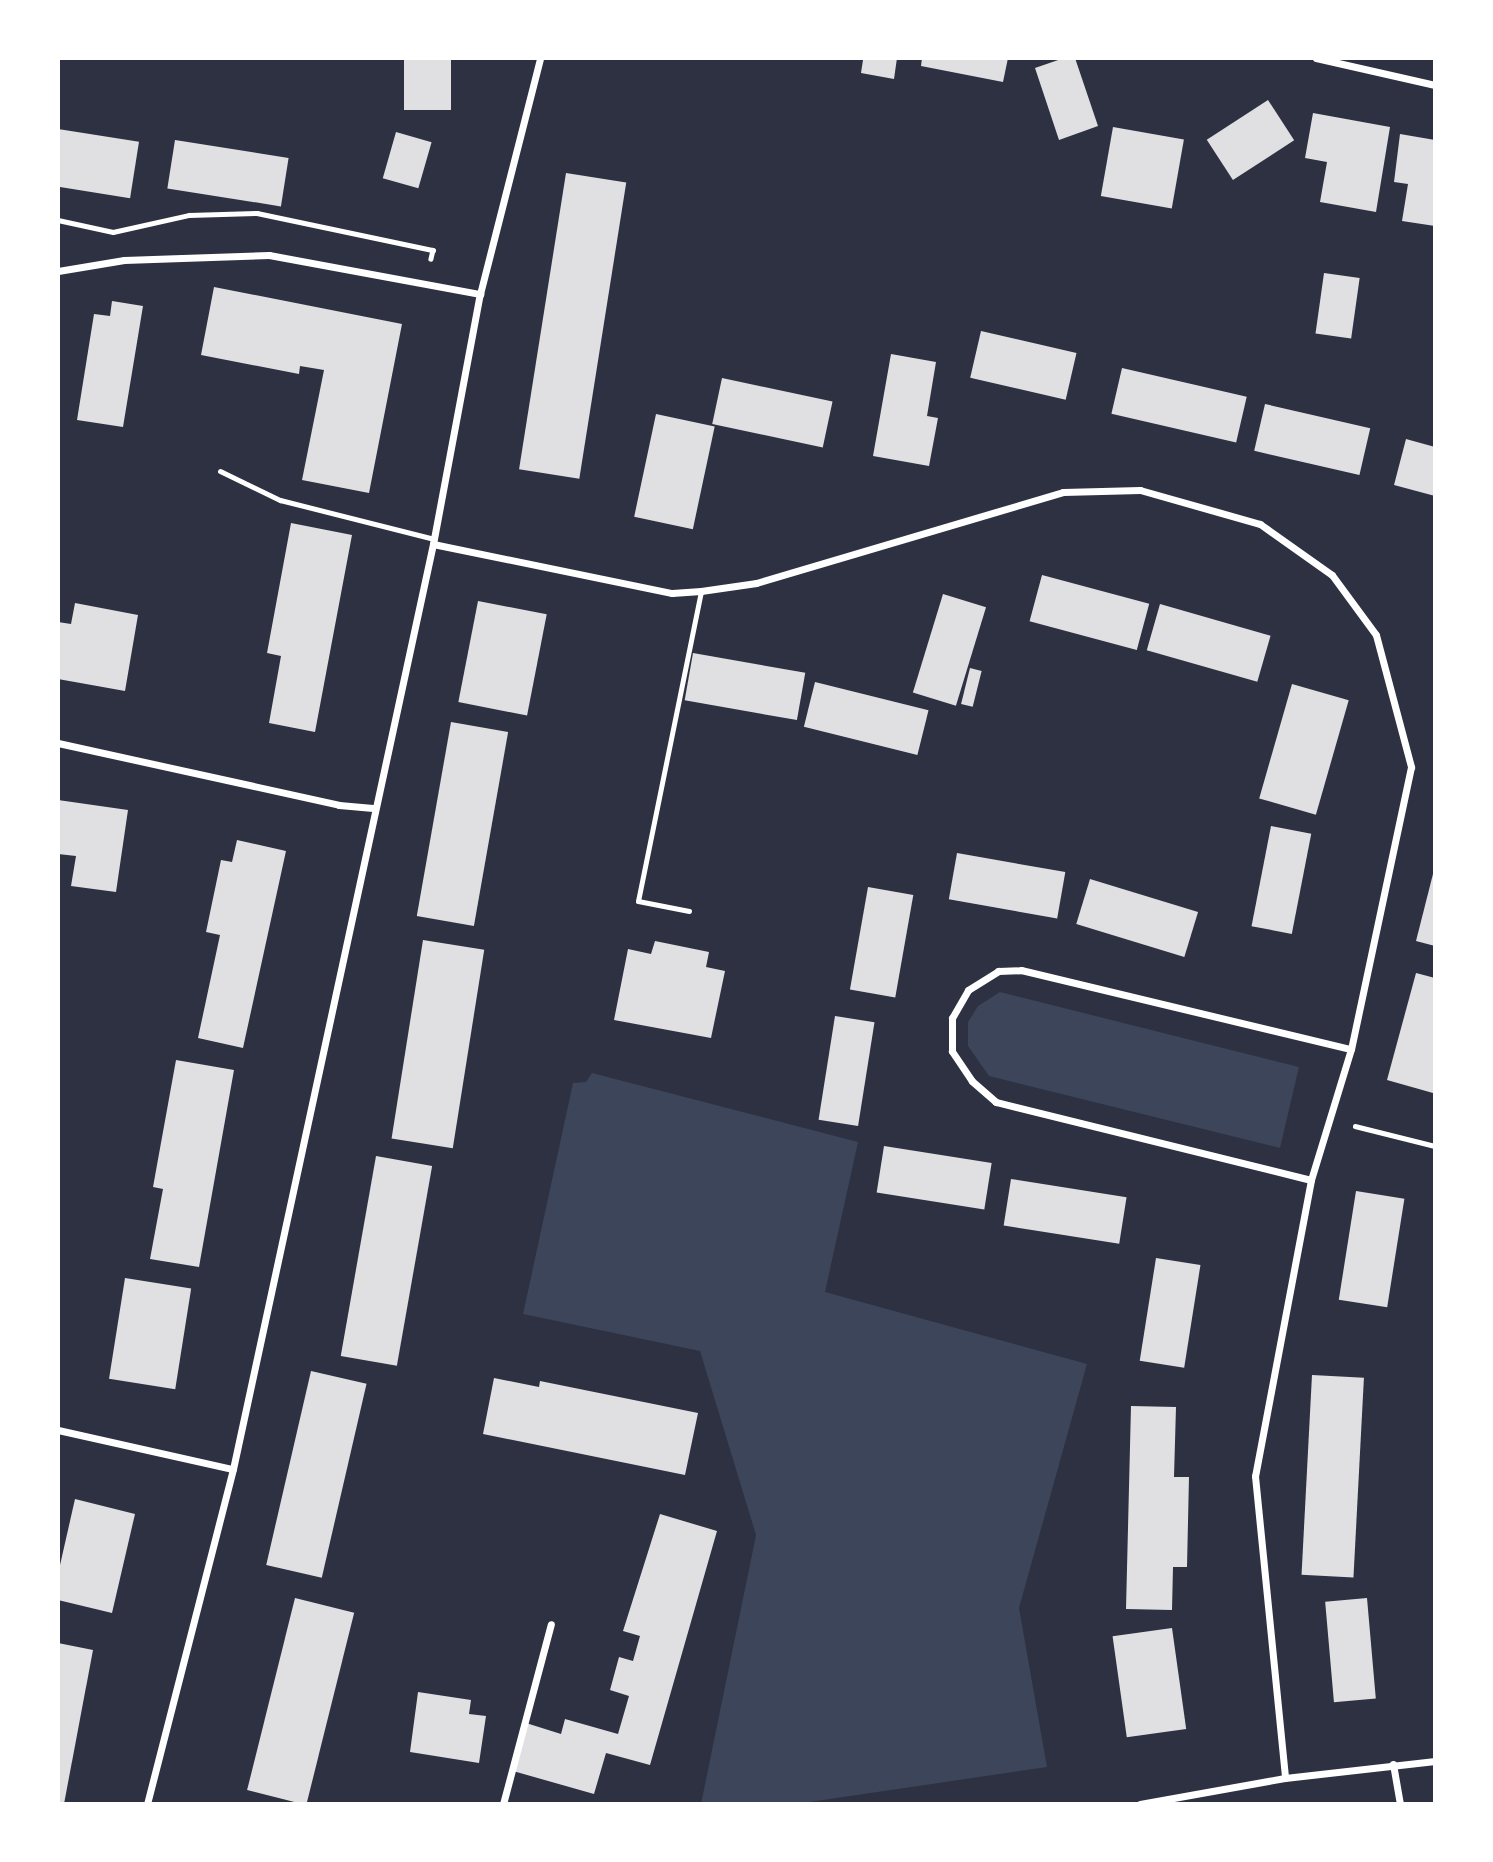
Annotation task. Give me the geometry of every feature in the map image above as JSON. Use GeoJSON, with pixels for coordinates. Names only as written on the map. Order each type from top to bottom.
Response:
{"type":"FeatureCollection","features":[{"type":"Feature","properties":{"kind":"street"},"geometry":{"type":"LineString","coordinates":[[147,1804],[233,1469],[373,808],[434,542],[480,294],[540,58]]}},
{"type":"Feature","properties":{"kind":"street"},"geometry":{"type":"LineString","coordinates":[[1316,58],[1435,85]]}},
{"type":"Feature","properties":{"kind":"street"},"geometry":{"type":"LineString","coordinates":[[58,271],[124,260],[269,255],[480,294]]}},
{"type":"Feature","properties":{"kind":"street"},"geometry":{"type":"LineString","coordinates":[[434,542],[671,593],[701,591],[757,583],[1063,492],[1140,489],[1260,524],[1332,575],[1376,635],[1410,767],[1351,1049],[1311,1180],[1255,1476],[1285,1778]]}},
{"type":"Feature","properties":{"kind":"street"},"geometry":{"type":"LineString","coordinates":[[58,743],[339,805],[373,808]]}},
{"type":"Feature","properties":{"kind":"street"},"geometry":{"type":"LineString","coordinates":[[1311,1180],[996,1102],[972,1081],[953,1051],[952,1018],[968,990],[998,971],[1021,970],[1351,1049]]}},
{"type":"Feature","properties":{"kind":"street"},"geometry":{"type":"LineString","coordinates":[[58,1430],[233,1469]]}},
{"type":"Feature","properties":{"kind":"street"},"geometry":{"type":"LineString","coordinates":[[503,1804],[551,1624]]}},
{"type":"Feature","properties":{"kind":"street"},"geometry":{"type":"LineString","coordinates":[[1140,1804],[1285,1778],[1435,1761]]}},
{"type":"Feature","properties":{"kind":"street"},"geometry":{"type":"LineString","coordinates":[[1393,1764],[1400,1804]]}},
{"type":"Feature","properties":{"kind":"lane"},"geometry":{"type":"LineString","coordinates":[[220,471],[280,500],[434,542]]}},
{"type":"Feature","properties":{"kind":"lane"},"geometry":{"type":"LineString","coordinates":[[689,911],[638,901],[701,591]]}},
{"type":"Feature","properties":{"kind":"path"},"geometry":{"type":"LineString","coordinates":[[1329,1120],[1435,1146]]}},
{"type":"Feature","properties":{"kind":"shaded area"},"geometry":{"type":"Polygon","coordinates":[[[1000,992],[1299,1067],[1280,1148],[989,1076],[968,1046],[968,1022],[978,1006],[1000,992]]]}},
{"type":"Feature","properties":{"kind":"shaded area"},"geometry":{"type":"Polygon","coordinates":[[[592,1073],[858,1142],[825,1292],[1087,1364],[1019,1608],[1047,1767],[796,1804],[701,1804],[756,1535],[700,1351],[523,1314],[573,1083],[586,1082],[592,1073]]]}},
{"type":"Feature","properties":{"kind":"building"},"geometry":{"type":"Polygon","coordinates":[[[404,58],[451,58],[451,110],[404,110],[404,58]]]}},
{"type":"Feature","properties":{"kind":"building"},"geometry":{"type":"Polygon","coordinates":[[[897,58],[894,79],[861,73],[863,60],[856,59],[897,58]]]}},
{"type":"Feature","properties":{"kind":"building"},"geometry":{"type":"Polygon","coordinates":[[[922,58],[1008,58],[1003,82],[921,66],[922,58]]]}},
{"type":"Feature","properties":{"kind":"building"},"geometry":{"type":"Polygon","coordinates":[[[1064,58],[1075,58],[1098,126],[1059,140],[1035,68],[1064,58]]]}},
{"type":"Feature","properties":{"kind":"building"},"geometry":{"type":"Polygon","coordinates":[[[1268,100],[1294,140],[1233,180],[1207,140],[1268,100]]]}},
{"type":"Feature","properties":{"kind":"building"},"geometry":{"type":"Polygon","coordinates":[[[1313,113],[1390,127],[1376,212],[1320,202],[1327,162],[1305,158],[1313,113]]]}},
{"type":"Feature","properties":{"kind":"building"},"geometry":{"type":"Polygon","coordinates":[[[1113,127],[1184,140],[1172,208],[1101,196],[1113,127]]]}},
{"type":"Feature","properties":{"kind":"building"},"geometry":{"type":"Polygon","coordinates":[[[58,129],[139,142],[130,198],[58,187],[58,129]]]}},
{"type":"Feature","properties":{"kind":"building"},"geometry":{"type":"Polygon","coordinates":[[[396,132],[432,142],[418,188],[383,178],[396,132]]]}},
{"type":"Feature","properties":{"kind":"building"},"geometry":{"type":"Polygon","coordinates":[[[1400,134],[1435,140],[1435,226],[1402,221],[1408,184],[1394,182],[1400,134]]]}},
{"type":"Feature","properties":{"kind":"building"},"geometry":{"type":"Polygon","coordinates":[[[175,140],[289,158],[281,206],[167,188],[175,140]]]}},
{"type":"Feature","properties":{"kind":"building"},"geometry":{"type":"Polygon","coordinates":[[[566,173],[626,183],[579,479],[519,469],[566,173]]]}},
{"type":"Feature","properties":{"kind":"building"},"geometry":{"type":"Polygon","coordinates":[[[1324,273],[1360,278],[1351,338],[1316,333],[1324,273]]]}},
{"type":"Feature","properties":{"kind":"building"},"geometry":{"type":"Polygon","coordinates":[[[214,287],[402,324],[369,493],[302,480],[324,370],[300,366],[299,374],[201,355],[214,287]]]}},
{"type":"Feature","properties":{"kind":"building"},"geometry":{"type":"Polygon","coordinates":[[[112,301],[143,306],[123,427],[77,420],[94,314],[110,316],[112,301]]]}},
{"type":"Feature","properties":{"kind":"building"},"geometry":{"type":"Polygon","coordinates":[[[981,331],[1076,353],[1066,400],[970,378],[981,331]]]}},
{"type":"Feature","properties":{"kind":"building"},"geometry":{"type":"Polygon","coordinates":[[[891,354],[936,362],[927,416],[938,418],[929,466],[873,456],[891,354]]]}},
{"type":"Feature","properties":{"kind":"building"},"geometry":{"type":"Polygon","coordinates":[[[1122,368],[1247,397],[1236,443],[1111,414],[1122,368]]]}},
{"type":"Feature","properties":{"kind":"building"},"geometry":{"type":"Polygon","coordinates":[[[722,378],[833,401],[823,447],[712,424],[722,378]]]}},
{"type":"Feature","properties":{"kind":"building"},"geometry":{"type":"Polygon","coordinates":[[[1265,404],[1370,428],[1359,475],[1254,451],[1265,404]]]}},
{"type":"Feature","properties":{"kind":"building"},"geometry":{"type":"Polygon","coordinates":[[[656,414],[715,426],[693,529],[634,517],[656,414]]]}},
{"type":"Feature","properties":{"kind":"building"},"geometry":{"type":"Polygon","coordinates":[[[1406,439],[1435,447],[1435,496],[1394,485],[1406,439]]]}},
{"type":"Feature","properties":{"kind":"building"},"geometry":{"type":"Polygon","coordinates":[[[291,523],[352,535],[315,732],[269,723],[281,656],[267,653],[291,523]]]}},
{"type":"Feature","properties":{"kind":"building"},"geometry":{"type":"Polygon","coordinates":[[[1042,575],[1149,604],[1137,650],[1030,621],[1042,575]]]}},
{"type":"Feature","properties":{"kind":"building"},"geometry":{"type":"Polygon","coordinates":[[[943,594],[986,607],[956,706],[913,692],[943,594]]]}},
{"type":"Feature","properties":{"kind":"building"},"geometry":{"type":"Polygon","coordinates":[[[478,601],[547,614],[527,715],[458,702],[478,601]]]}},
{"type":"Feature","properties":{"kind":"building"},"geometry":{"type":"Polygon","coordinates":[[[75,603],[138,615],[125,691],[58,679],[58,622],[71,624],[75,603]]]}},
{"type":"Feature","properties":{"kind":"building"},"geometry":{"type":"Polygon","coordinates":[[[1160,604],[1271,636],[1257,682],[1147,650],[1160,604]]]}},
{"type":"Feature","properties":{"kind":"building"},"geometry":{"type":"Polygon","coordinates":[[[693,653],[805,673],[797,720],[685,700],[693,653]]]}},
{"type":"Feature","properties":{"kind":"building"},"geometry":{"type":"Polygon","coordinates":[[[970,668],[982,671],[973,707],[961,704],[970,668]]]}},
{"type":"Feature","properties":{"kind":"building"},"geometry":{"type":"Polygon","coordinates":[[[815,682],[929,710],[917,755],[804,727],[815,682]]]}},
{"type":"Feature","properties":{"kind":"building"},"geometry":{"type":"Polygon","coordinates":[[[1292,684],[1349,700],[1316,815],[1259,798],[1292,684]]]}},
{"type":"Feature","properties":{"kind":"building"},"geometry":{"type":"Polygon","coordinates":[[[451,722],[508,732],[474,926],[417,916],[451,722]]]}},
{"type":"Feature","properties":{"kind":"building"},"geometry":{"type":"Polygon","coordinates":[[[58,800],[128,810],[116,892],[71,886],[76,856],[58,854],[58,800]]]}},
{"type":"Feature","properties":{"kind":"building"},"geometry":{"type":"Polygon","coordinates":[[[1271,826],[1311,834],[1292,934],[1252,926],[1271,826]]]}},
{"type":"Feature","properties":{"kind":"building"},"geometry":{"type":"Polygon","coordinates":[[[237,840],[286,851],[243,1048],[198,1038],[220,935],[206,932],[221,860],[232,862],[237,840]]]}},
{"type":"Feature","properties":{"kind":"building"},"geometry":{"type":"Polygon","coordinates":[[[957,853],[1065,872],[1057,918],[949,899],[957,853]]]}},
{"type":"Feature","properties":{"kind":"building"},"geometry":{"type":"Polygon","coordinates":[[[1435,871],[1435,946],[1416,941],[1435,871]]]}},
{"type":"Feature","properties":{"kind":"building"},"geometry":{"type":"Polygon","coordinates":[[[1090,879],[1198,912],[1184,957],[1076,924],[1090,879]]]}},
{"type":"Feature","properties":{"kind":"building"},"geometry":{"type":"Polygon","coordinates":[[[868,887],[913,895],[895,997],[850,989],[868,887]]]}},
{"type":"Feature","properties":{"kind":"building"},"geometry":{"type":"Polygon","coordinates":[[[423,940],[484,950],[453,1148],[392,1139],[423,940]]]}},
{"type":"Feature","properties":{"kind":"building"},"geometry":{"type":"Polygon","coordinates":[[[655,941],[709,952],[706,967],[725,971],[711,1038],[614,1020],[628,949],[651,954],[655,941]]]}},
{"type":"Feature","properties":{"kind":"building"},"geometry":{"type":"Polygon","coordinates":[[[1416,973],[1435,978],[1433,1093],[1387,1080],[1416,973]]]}},
{"type":"Feature","properties":{"kind":"building"},"geometry":{"type":"Polygon","coordinates":[[[835,1016],[875,1022],[858,1126],[819,1120],[835,1016]]]}},
{"type":"Feature","properties":{"kind":"building"},"geometry":{"type":"Polygon","coordinates":[[[176,1060],[234,1070],[199,1267],[150,1259],[163,1189],[153,1187],[176,1060]]]}},
{"type":"Feature","properties":{"kind":"building"},"geometry":{"type":"Polygon","coordinates":[[[884,1146],[992,1163],[984,1209],[877,1192],[884,1146]]]}},
{"type":"Feature","properties":{"kind":"building"},"geometry":{"type":"Polygon","coordinates":[[[376,1156],[432,1166],[397,1366],[341,1356],[376,1156]]]}},
{"type":"Feature","properties":{"kind":"building"},"geometry":{"type":"Polygon","coordinates":[[[1011,1179],[1127,1197],[1119,1244],[1004,1225],[1011,1179]]]}},
{"type":"Feature","properties":{"kind":"building"},"geometry":{"type":"Polygon","coordinates":[[[1356,1191],[1404,1199],[1387,1307],[1339,1300],[1356,1191]]]}},
{"type":"Feature","properties":{"kind":"building"},"geometry":{"type":"Polygon","coordinates":[[[1156,1258],[1200,1265],[1184,1368],[1140,1361],[1156,1258]]]}},
{"type":"Feature","properties":{"kind":"building"},"geometry":{"type":"Polygon","coordinates":[[[125,1278],[191,1288],[175,1389],[109,1379],[125,1278]]]}},
{"type":"Feature","properties":{"kind":"building"},"geometry":{"type":"Polygon","coordinates":[[[311,1371],[367,1384],[322,1578],[266,1565],[311,1371]]]}},
{"type":"Feature","properties":{"kind":"building"},"geometry":{"type":"Polygon","coordinates":[[[1312,1375],[1364,1378],[1353,1577],[1302,1575],[1312,1375]]]}},
{"type":"Feature","properties":{"kind":"building"},"geometry":{"type":"Polygon","coordinates":[[[494,1378],[539,1387],[540,1381],[698,1413],[685,1475],[483,1434],[494,1378]]]}},
{"type":"Feature","properties":{"kind":"building"},"geometry":{"type":"Polygon","coordinates":[[[1131,1406],[1176,1407],[1174,1477],[1189,1477],[1187,1567],[1173,1567],[1172,1610],[1126,1609],[1131,1406]]]}},
{"type":"Feature","properties":{"kind":"building"},"geometry":{"type":"Polygon","coordinates":[[[75,1499],[135,1514],[112,1613],[58,1600],[58,1574],[75,1499]]]}},
{"type":"Feature","properties":{"kind":"building"},"geometry":{"type":"Polygon","coordinates":[[[660,1514],[717,1531],[650,1765],[606,1753],[594,1794],[513,1771],[526,1723],[561,1734],[565,1719],[618,1734],[629,1696],[610,1690],[619,1657],[633,1661],[640,1636],[623,1631],[660,1514]]]}},
{"type":"Feature","properties":{"kind":"building"},"geometry":{"type":"Polygon","coordinates":[[[295,1598],[354,1613],[307,1804],[247,1790],[295,1598]]]}},
{"type":"Feature","properties":{"kind":"building"},"geometry":{"type":"Polygon","coordinates":[[[1367,1598],[1376,1699],[1334,1702],[1325,1602],[1367,1598]]]}},
{"type":"Feature","properties":{"kind":"building"},"geometry":{"type":"Polygon","coordinates":[[[1172,1628],[1186,1729],[1127,1737],[1113,1636],[1172,1628]]]}},
{"type":"Feature","properties":{"kind":"building"},"geometry":{"type":"Polygon","coordinates":[[[58,1643],[93,1650],[64,1804],[58,1804],[58,1643]]]}},
{"type":"Feature","properties":{"kind":"building"},"geometry":{"type":"Polygon","coordinates":[[[418,1692],[471,1700],[469,1714],[486,1716],[479,1763],[410,1752],[418,1692]]]}}]}
